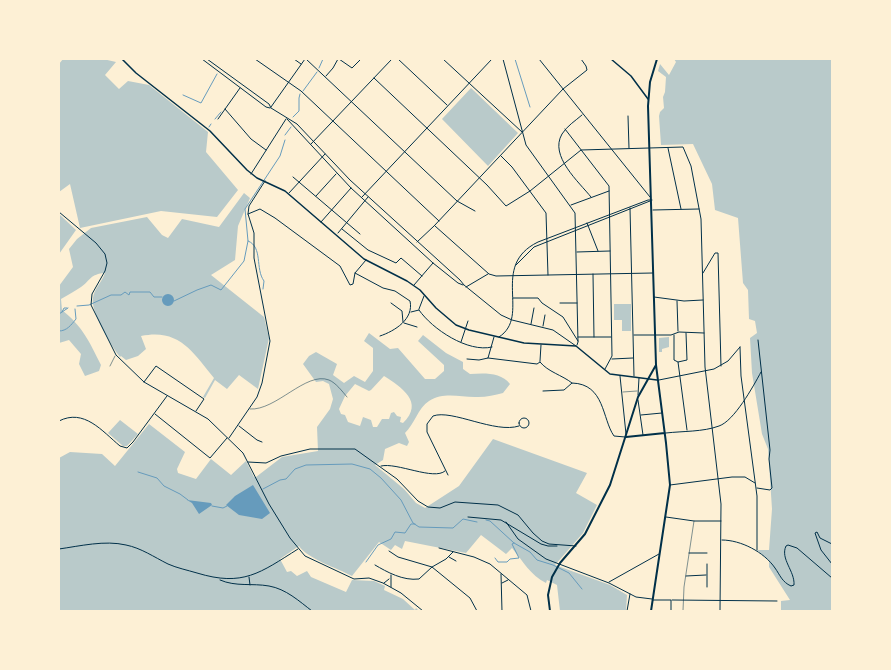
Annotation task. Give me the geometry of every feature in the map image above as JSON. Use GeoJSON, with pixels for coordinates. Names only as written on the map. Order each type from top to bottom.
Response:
{"type":"FeatureCollection","features":[{"type":"Feature","properties":{"kind":"main road"},"geometry":{"type":"LineString","coordinates":[[122,59],[210,132],[251,174],[282,189],[366,260],[413,285],[446,317],[466,329],[495,337],[541,344],[576,346],[610,374],[657,380]]}},
{"type":"Feature","properties":{"kind":"main road"},"geometry":{"type":"LineString","coordinates":[[611,59],[631,76],[648,99]]}},
{"type":"Feature","properties":{"kind":"main road"},"geometry":{"type":"LineString","coordinates":[[652,611],[670,485],[665,433],[657,380],[655,335],[648,99],[650,82],[657,59]]}},
{"type":"Feature","properties":{"kind":"main road"},"geometry":{"type":"LineString","coordinates":[[550,611],[548,595],[552,576],[560,563],[576,546],[588,530],[612,479],[638,397],[656,365]]}},
{"type":"Feature","properties":{"kind":"main road"},"geometry":{"type":"LineString","coordinates":[[626,437],[665,433]]}},
{"type":"Feature","properties":{"kind":"street"},"geometry":{"type":"LineString","coordinates":[[202,59],[266,107],[271,108]]}},
{"type":"Feature","properties":{"kind":"street"},"geometry":{"type":"LineString","coordinates":[[207,59],[269,104],[271,108],[286,119],[311,144],[336,174],[365,201],[433,263],[458,283],[464,285]]}},
{"type":"Feature","properties":{"kind":"street"},"geometry":{"type":"LineString","coordinates":[[255,59],[288,83],[333,121],[439,221]]}},
{"type":"Feature","properties":{"kind":"street"},"geometry":{"type":"LineString","coordinates":[[294,59],[302,64]]}},
{"type":"Feature","properties":{"kind":"street"},"geometry":{"type":"LineString","coordinates":[[271,108],[306,59],[457,201],[475,211]]}},
{"type":"Feature","properties":{"kind":"street"},"geometry":{"type":"LineString","coordinates":[[326,77],[338,59],[352,68],[361,59]]}},
{"type":"Feature","properties":{"kind":"street"},"geometry":{"type":"LineString","coordinates":[[311,144],[392,59]]}},
{"type":"Feature","properties":{"kind":"street"},"geometry":{"type":"LineString","coordinates":[[398,59],[448,106]]}},
{"type":"Feature","properties":{"kind":"street"},"geometry":{"type":"LineString","coordinates":[[442,59],[513,126],[522,132]]}},
{"type":"Feature","properties":{"kind":"street"},"geometry":{"type":"LineString","coordinates":[[361,197],[491,60],[488,59]]}},
{"type":"Feature","properties":{"kind":"street"},"geometry":{"type":"LineString","coordinates":[[286,119],[297,124],[368,197],[466,287],[498,313],[512,320],[543,327],[559,333],[576,346],[578,337],[575,213],[526,145],[503,59]]}},
{"type":"Feature","properties":{"kind":"street"},"geometry":{"type":"LineString","coordinates":[[539,59],[652,200]]}},
{"type":"Feature","properties":{"kind":"street"},"geometry":{"type":"LineString","coordinates":[[417,242],[439,221],[563,89],[587,70],[581,59]]}},
{"type":"Feature","properties":{"kind":"street"},"geometry":{"type":"LineString","coordinates":[[374,78],[480,178],[506,206],[530,191],[581,150],[683,147],[691,166],[701,219],[705,372],[718,478],[721,521],[720,611]]}},
{"type":"Feature","properties":{"kind":"street"},"geometry":{"type":"LineString","coordinates":[[218,119],[240,88]]}},
{"type":"Feature","properties":{"kind":"street"},"geometry":{"type":"LineString","coordinates":[[225,109],[251,139],[266,151]]}},
{"type":"Feature","properties":{"kind":"street"},"geometry":{"type":"LineString","coordinates":[[583,114],[566,129],[561,136],[559,145],[560,155],[564,163],[591,197]]}},
{"type":"Feature","properties":{"kind":"street"},"geometry":{"type":"LineString","coordinates":[[628,116],[629,149]]}},
{"type":"Feature","properties":{"kind":"street"},"geometry":{"type":"LineString","coordinates":[[251,174],[286,119]]}},
{"type":"Feature","properties":{"kind":"street"},"geometry":{"type":"LineString","coordinates":[[566,129],[607,182],[610,190],[609,214],[612,359],[605,370]]}},
{"type":"Feature","properties":{"kind":"street"},"geometry":{"type":"LineString","coordinates":[[668,148],[681,210]]}},
{"type":"Feature","properties":{"kind":"street"},"geometry":{"type":"LineString","coordinates":[[288,194],[325,154]]}},
{"type":"Feature","properties":{"kind":"street"},"geometry":{"type":"LineString","coordinates":[[501,155],[512,167],[546,213],[548,276]]}},
{"type":"Feature","properties":{"kind":"street"},"geometry":{"type":"LineString","coordinates":[[316,197],[336,174]]}},
{"type":"Feature","properties":{"kind":"street"},"geometry":{"type":"LineString","coordinates":[[293,177],[360,234]]}},
{"type":"Feature","properties":{"kind":"street"},"geometry":{"type":"LineString","coordinates":[[155,413],[210,458],[238,426],[250,409],[262,383],[270,337],[255,261],[254,233],[248,214],[249,206],[265,181]]}},
{"type":"Feature","properties":{"kind":"street"},"geometry":{"type":"LineString","coordinates":[[320,222],[351,188]]}},
{"type":"Feature","properties":{"kind":"street"},"geometry":{"type":"LineString","coordinates":[[570,205],[610,190]]}},
{"type":"Feature","properties":{"kind":"street"},"geometry":{"type":"LineString","coordinates":[[338,233],[368,197]]}},
{"type":"Feature","properties":{"kind":"street"},"geometry":{"type":"LineString","coordinates":[[498,337],[507,330],[512,320],[512,276],[516,261],[523,252],[533,244],[547,238],[630,206],[652,200]]}},
{"type":"Feature","properties":{"kind":"street"},"geometry":{"type":"LineString","coordinates":[[516,265],[528,251],[547,241],[610,218],[652,200]]}},
{"type":"Feature","properties":{"kind":"street"},"geometry":{"type":"LineString","coordinates":[[630,206],[634,377]]}},
{"type":"Feature","properties":{"kind":"street"},"geometry":{"type":"LineString","coordinates":[[652,210],[699,209]]}},
{"type":"Feature","properties":{"kind":"street"},"geometry":{"type":"LineString","coordinates":[[248,214],[260,210],[275,218],[340,266],[348,284],[353,284],[355,273],[366,260]]}},
{"type":"Feature","properties":{"kind":"street"},"geometry":{"type":"LineString","coordinates":[[59,212],[96,243],[105,254],[107,263],[105,271],[92,294],[91,305],[116,355],[144,382],[196,411],[212,422],[228,438],[243,454],[269,504],[298,548],[308,558],[354,579],[372,579],[383,583],[406,596],[422,611]]}},
{"type":"Feature","properties":{"kind":"street"},"geometry":{"type":"LineString","coordinates":[[587,223],[599,252]]}},
{"type":"Feature","properties":{"kind":"street"},"geometry":{"type":"LineString","coordinates":[[434,226],[489,274],[499,276],[548,276],[654,273]]}},
{"type":"Feature","properties":{"kind":"street"},"geometry":{"type":"LineString","coordinates":[[342,229],[363,246],[396,263],[401,258],[422,276]]}},
{"type":"Feature","properties":{"kind":"street"},"geometry":{"type":"LineString","coordinates":[[576,252],[610,252]]}},
{"type":"Feature","properties":{"kind":"street"},"geometry":{"type":"LineString","coordinates":[[703,273],[715,253],[718,253],[721,366]]}},
{"type":"Feature","properties":{"kind":"street"},"geometry":{"type":"LineString","coordinates":[[413,285],[433,263]]}},
{"type":"Feature","properties":{"kind":"street"},"geometry":{"type":"LineString","coordinates":[[355,273],[383,288],[395,291],[409,299],[410,312],[403,322],[380,336]]}},
{"type":"Feature","properties":{"kind":"street"},"geometry":{"type":"LineString","coordinates":[[466,287],[489,274]]}},
{"type":"Feature","properties":{"kind":"street"},"geometry":{"type":"LineString","coordinates":[[593,274],[594,337]]}},
{"type":"Feature","properties":{"kind":"street"},"geometry":{"type":"LineString","coordinates":[[419,310],[421,300],[425,295]]}},
{"type":"Feature","properties":{"kind":"street"},"geometry":{"type":"LineString","coordinates":[[654,297],[677,301],[703,300]]}},
{"type":"Feature","properties":{"kind":"street"},"geometry":{"type":"LineString","coordinates":[[512,298],[538,298],[542,303],[563,317],[578,342]]}},
{"type":"Feature","properties":{"kind":"street"},"geometry":{"type":"LineString","coordinates":[[677,301],[678,332]]}},
{"type":"Feature","properties":{"kind":"street"},"geometry":{"type":"LineString","coordinates":[[560,303],[577,302]]}},
{"type":"Feature","properties":{"kind":"street"},"geometry":{"type":"LineString","coordinates":[[391,303],[402,310],[403,322]]}},
{"type":"Feature","properties":{"kind":"street"},"geometry":{"type":"LineString","coordinates":[[530,324],[534,308]]}},
{"type":"Feature","properties":{"kind":"street"},"geometry":{"type":"LineString","coordinates":[[410,312],[419,310]]}},
{"type":"Feature","properties":{"kind":"street"},"geometry":{"type":"LineString","coordinates":[[419,310],[446,336],[461,343],[482,348],[492,347]]}},
{"type":"Feature","properties":{"kind":"street"},"geometry":{"type":"LineString","coordinates":[[543,327],[546,316]]}},
{"type":"Feature","properties":{"kind":"street"},"geometry":{"type":"LineString","coordinates":[[461,343],[468,321]]}},
{"type":"Feature","properties":{"kind":"street"},"geometry":{"type":"LineString","coordinates":[[403,322],[417,327]]}},
{"type":"Feature","properties":{"kind":"street"},"geometry":{"type":"LineString","coordinates":[[633,335],[674,334],[678,332],[704,333]]}},
{"type":"Feature","properties":{"kind":"street"},"geometry":{"type":"LineString","coordinates":[[678,362],[687,360],[686,333]]}},
{"type":"Feature","properties":{"kind":"street"},"geometry":{"type":"LineString","coordinates":[[674,334],[674,360],[678,362],[688,430]]}},
{"type":"Feature","properties":{"kind":"street"},"geometry":{"type":"LineString","coordinates":[[488,358],[495,337]]}},
{"type":"Feature","properties":{"kind":"street"},"geometry":{"type":"LineString","coordinates":[[578,337],[612,337]]}},
{"type":"Feature","properties":{"kind":"street"},"geometry":{"type":"LineString","coordinates":[[756,488],[770,490],[772,488],[769,459],[770,450],[758,340]]}},
{"type":"Feature","properties":{"kind":"street"},"geometry":{"type":"LineString","coordinates":[[540,362],[541,344]]}},
{"type":"Feature","properties":{"kind":"street"},"geometry":{"type":"LineString","coordinates":[[657,380],[705,372],[721,366],[728,361],[740,347],[741,376],[756,483],[757,550]]}},
{"type":"Feature","properties":{"kind":"street"},"geometry":{"type":"LineString","coordinates":[[467,359],[479,360],[488,358],[537,364],[540,362]]}},
{"type":"Feature","properties":{"kind":"street"},"geometry":{"type":"LineString","coordinates":[[612,359],[634,358]]}},
{"type":"Feature","properties":{"kind":"street"},"geometry":{"type":"LineString","coordinates":[[540,362],[550,371],[572,383],[580,384],[594,394],[603,406],[614,435],[626,437],[620,376]]}},
{"type":"Feature","properties":{"kind":"street"},"geometry":{"type":"LineString","coordinates":[[144,382],[156,366],[204,399],[196,411]]}},
{"type":"Feature","properties":{"kind":"street"},"geometry":{"type":"LineString","coordinates":[[665,433],[712,428],[726,422],[745,397],[761,372]]}},
{"type":"Feature","properties":{"kind":"street"},"geometry":{"type":"LineString","coordinates":[[639,378],[638,397],[643,436]]}},
{"type":"Feature","properties":{"kind":"street"},"geometry":{"type":"LineString","coordinates":[[543,391],[564,390],[572,383]]}},
{"type":"Feature","properties":{"kind":"street"},"geometry":{"type":"LineString","coordinates":[[59,421],[73,416],[85,418],[120,446],[127,448],[168,396]]}},
{"type":"Feature","properties":{"kind":"street"},"geometry":{"type":"LineString","coordinates":[[640,415],[662,413]]}},
{"type":"Feature","properties":{"kind":"street"},"geometry":{"type":"LineString","coordinates":[[448,475],[427,432],[427,424],[433,416],[443,415],[490,425],[519,426],[524,428],[528,425],[528,422],[522,419],[519,422],[519,426]]}},
{"type":"Feature","properties":{"kind":"street"},"geometry":{"type":"LineString","coordinates":[[238,426],[262,442]]}},
{"type":"Feature","properties":{"kind":"street"},"geometry":{"type":"LineString","coordinates":[[248,462],[266,463],[281,456],[310,449],[349,449],[358,451],[380,466],[404,486],[418,502],[428,507],[440,508],[455,502],[498,506],[518,515],[538,538],[549,544],[576,546]]}},
{"type":"Feature","properties":{"kind":"street"},"geometry":{"type":"LineString","coordinates":[[380,466],[394,466],[438,474],[445,471]]}},
{"type":"Feature","properties":{"kind":"street"},"geometry":{"type":"LineString","coordinates":[[670,485],[741,476],[756,483]]}},
{"type":"Feature","properties":{"kind":"street"},"geometry":{"type":"LineString","coordinates":[[666,516],[694,521],[721,521]]}},
{"type":"Feature","properties":{"kind":"street"},"geometry":{"type":"LineString","coordinates":[[468,517],[489,518],[506,522],[541,544],[548,546],[559,545]]}},
{"type":"Feature","properties":{"kind":"street"},"geometry":{"type":"LineString","coordinates":[[506,522],[518,540],[540,555],[609,583],[641,598],[653,600],[777,601]]}},
{"type":"Feature","properties":{"kind":"street"},"geometry":{"type":"LineString","coordinates":[[832,544],[820,538],[817,532],[815,533],[821,550],[832,564]]}},
{"type":"Feature","properties":{"kind":"street"},"geometry":{"type":"LineString","coordinates":[[721,540],[732,541],[757,550],[773,565],[784,582],[791,586],[794,585],[794,577],[784,554],[786,546],[788,545],[797,548],[832,578]]}},
{"type":"Feature","properties":{"kind":"street"},"geometry":{"type":"LineString","coordinates":[[59,549],[110,544],[126,545],[173,566],[230,584],[265,585],[281,590],[312,611]]}},
{"type":"Feature","properties":{"kind":"street"},"geometry":{"type":"LineString","coordinates":[[219,580],[249,576],[265,570],[298,548]]}},
{"type":"Feature","properties":{"kind":"street"},"geometry":{"type":"LineString","coordinates":[[439,548],[479,559],[501,573],[527,595],[531,611]]}},
{"type":"Feature","properties":{"kind":"street"},"geometry":{"type":"LineString","coordinates":[[389,550],[398,557],[432,567],[470,598],[477,611]]}},
{"type":"Feature","properties":{"kind":"street"},"geometry":{"type":"LineString","coordinates":[[375,564],[391,574],[419,580],[432,567],[453,552]]}},
{"type":"Feature","properties":{"kind":"street"},"geometry":{"type":"LineString","coordinates":[[609,583],[660,553]]}},
{"type":"Feature","properties":{"kind":"street"},"geometry":{"type":"LineString","coordinates":[[689,553],[707,553]]}},
{"type":"Feature","properties":{"kind":"street"},"geometry":{"type":"LineString","coordinates":[[449,556],[456,562]]}},
{"type":"Feature","properties":{"kind":"street"},"geometry":{"type":"LineString","coordinates":[[707,564],[707,587]]}},
{"type":"Feature","properties":{"kind":"street"},"geometry":{"type":"LineString","coordinates":[[501,573],[502,611]]}},
{"type":"Feature","properties":{"kind":"street"},"geometry":{"type":"LineString","coordinates":[[391,574],[390,579],[392,588]]}},
{"type":"Feature","properties":{"kind":"street"},"geometry":{"type":"LineString","coordinates":[[686,576],[706,575]]}},
{"type":"Feature","properties":{"kind":"street"},"geometry":{"type":"LineString","coordinates":[[249,576],[248,582],[250,585]]}},
{"type":"Feature","properties":{"kind":"street"},"geometry":{"type":"LineString","coordinates":[[383,583],[390,579]]}},
{"type":"Feature","properties":{"kind":"street"},"geometry":{"type":"LineString","coordinates":[[502,583],[509,580]]}},
{"type":"Feature","properties":{"kind":"street"},"geometry":{"type":"LineString","coordinates":[[627,611],[630,594]]}},
{"type":"Feature","properties":{"kind":"street"},"geometry":{"type":"LineString","coordinates":[[671,600],[671,611]]}},
{"type":"Feature","properties":{"kind":"lane"},"geometry":{"type":"LineString","coordinates":[[110,366],[116,355]]}},
{"type":"Feature","properties":{"kind":"lane"},"geometry":{"type":"LineString","coordinates":[[250,409],[259,409],[318,379],[332,382],[347,397]]}},
{"type":"Feature","properties":{"kind":"lane"},"geometry":{"type":"LineString","coordinates":[[622,392],[638,391]]}},
{"type":"Feature","properties":{"kind":"lane"},"geometry":{"type":"LineString","coordinates":[[683,611],[683,600],[694,521]]}},
{"type":"Feature","properties":{"kind":"shaded area"},"geometry":{"type":"Polygon","coordinates":[[[63,59],[103,59],[116,62],[105,75],[119,89],[128,81],[149,85],[208,132],[206,152],[238,190],[217,217],[161,211],[80,228],[70,184],[59,192],[59,64],[63,59]]]}},
{"type":"Feature","properties":{"kind":"shaded area"},"geometry":{"type":"Polygon","coordinates":[[[674,59],[832,59],[832,611],[781,611],[781,601],[790,600],[769,567],[769,561],[757,550],[769,550],[772,509],[768,449],[762,434],[752,373],[750,338],[757,333],[755,321],[749,319],[748,290],[743,283],[738,218],[715,210],[712,184],[693,144],[661,145],[659,116],[660,112],[664,108],[663,97],[665,92],[666,77],[658,71],[660,64],[669,75],[676,62],[674,59]]]}},
{"type":"Feature","properties":{"kind":"shaded area"},"geometry":{"type":"Polygon","coordinates":[[[471,88],[518,133],[488,166],[442,119],[471,88]]]}},
{"type":"Feature","properties":{"kind":"shaded area"},"geometry":{"type":"Polygon","coordinates":[[[244,193],[250,198],[238,226],[235,260],[211,275],[264,317],[269,338],[258,389],[239,375],[227,389],[215,380],[205,398],[203,397],[214,378],[192,351],[184,344],[165,336],[154,334],[141,336],[146,349],[138,356],[126,360],[121,356],[120,357],[102,329],[93,304],[95,292],[105,273],[93,276],[81,287],[61,299],[62,310],[80,329],[89,342],[101,365],[99,371],[85,376],[79,364],[81,354],[69,340],[59,343],[59,286],[73,267],[69,249],[77,239],[91,228],[147,217],[162,235],[168,238],[182,219],[219,227],[244,193]]]}},
{"type":"Feature","properties":{"kind":"shaded area"},"geometry":{"type":"Polygon","coordinates":[[[59,214],[76,230],[59,254],[59,214]]]}},
{"type":"Feature","properties":{"kind":"shaded area"},"geometry":{"type":"Polygon","coordinates":[[[614,304],[631,304],[631,331],[622,331],[622,320],[614,320],[614,304]]]}},
{"type":"Feature","properties":{"kind":"shaded area"},"geometry":{"type":"Polygon","coordinates":[[[369,333],[390,349],[398,348],[425,379],[435,379],[444,371],[444,365],[418,341],[423,335],[446,353],[463,362],[463,369],[470,374],[497,375],[502,377],[510,384],[503,393],[485,397],[441,396],[429,401],[422,408],[405,433],[409,442],[407,446],[399,443],[385,449],[383,460],[375,465],[404,489],[416,503],[425,508],[459,486],[493,439],[587,473],[576,493],[597,505],[583,533],[555,565],[610,585],[627,595],[626,611],[560,611],[557,585],[547,580],[546,583],[535,576],[512,548],[506,554],[481,535],[466,553],[405,541],[402,549],[395,545],[391,550],[379,542],[352,576],[316,559],[303,551],[299,546],[280,559],[287,572],[291,571],[297,576],[307,571],[311,577],[346,592],[352,580],[374,581],[385,586],[384,590],[403,599],[415,610],[416,608],[419,611],[59,611],[59,458],[70,452],[102,454],[115,466],[149,424],[185,452],[177,469],[178,473],[196,479],[211,459],[231,475],[246,461],[254,477],[256,477],[282,457],[318,451],[317,427],[330,409],[333,399],[329,384],[323,381],[316,382],[303,364],[309,356],[316,352],[337,364],[333,375],[344,383],[354,376],[365,382],[373,371],[373,348],[364,341],[369,333]],[[384,376],[371,390],[369,391],[355,384],[345,396],[339,409],[341,414],[345,415],[348,422],[360,426],[363,417],[371,420],[373,427],[377,427],[382,419],[389,419],[391,413],[394,412],[397,416],[401,417],[400,422],[403,423],[412,408],[411,402],[403,390],[384,376]]]}},
{"type":"Feature","properties":{"kind":"shaded area"},"geometry":{"type":"Polygon","coordinates":[[[669,337],[669,347],[662,349],[662,352],[659,352],[659,338],[669,337]]]}},
{"type":"Feature","properties":{"kind":"shaded area"},"geometry":{"type":"Polygon","coordinates":[[[120,420],[138,434],[127,446],[123,446],[108,433],[120,420]]]}},
{"type":"Feature","properties":{"kind":"water"},"geometry":{"type":"Polygon","coordinates":[[[166,294],[170,294],[174,300],[170,306],[166,306],[162,302],[162,298],[166,294]]]}},
{"type":"Feature","properties":{"kind":"water"},"geometry":{"type":"Polygon","coordinates":[[[253,485],[270,513],[262,519],[239,515],[226,505],[235,496],[253,485]]]}},
{"type":"Feature","properties":{"kind":"water"},"geometry":{"type":"Polygon","coordinates":[[[187,500],[211,503],[212,505],[199,514],[192,503],[187,500]]]}},
{"type":"Feature","properties":{"kind":"waterway"},"geometry":{"type":"LineString","coordinates":[[319,68],[323,59]]}},
{"type":"Feature","properties":{"kind":"waterway"},"geometry":{"type":"LineString","coordinates":[[515,59],[530,107]]}},
{"type":"Feature","properties":{"kind":"waterway"},"geometry":{"type":"LineString","coordinates":[[303,91],[317,72]]}},
{"type":"Feature","properties":{"kind":"waterway"},"geometry":{"type":"LineString","coordinates":[[183,95],[201,103],[217,74]]}},
{"type":"Feature","properties":{"kind":"waterway"},"geometry":{"type":"LineString","coordinates":[[293,117],[299,111],[300,94]]}},
{"type":"Feature","properties":{"kind":"waterway"},"geometry":{"type":"LineString","coordinates":[[215,119],[221,112]]}},
{"type":"Feature","properties":{"kind":"waterway"},"geometry":{"type":"LineString","coordinates":[[285,135],[291,127]]}},
{"type":"Feature","properties":{"kind":"waterway"},"geometry":{"type":"LineString","coordinates":[[263,289],[264,281],[261,276],[256,248],[248,241],[245,209],[280,156],[285,140]]}},
{"type":"Feature","properties":{"kind":"waterway"},"geometry":{"type":"LineString","coordinates":[[174,301],[211,285],[221,290],[244,261],[248,241]]}},
{"type":"Feature","properties":{"kind":"waterway"},"geometry":{"type":"LineString","coordinates":[[77,306],[89,305],[111,295],[121,295],[125,292],[129,295],[130,292],[150,292],[154,297],[162,297]]}},
{"type":"Feature","properties":{"kind":"waterway"},"geometry":{"type":"LineString","coordinates":[[62,312],[64,308],[67,308]]}},
{"type":"Feature","properties":{"kind":"waterway"},"geometry":{"type":"LineString","coordinates":[[59,314],[68,308]]}},
{"type":"Feature","properties":{"kind":"waterway"},"geometry":{"type":"LineString","coordinates":[[59,331],[67,329],[76,319],[75,309]]}},
{"type":"Feature","properties":{"kind":"waterway"},"geometry":{"type":"LineString","coordinates":[[263,489],[280,480],[286,479],[295,469],[306,465],[352,464],[370,469],[381,478],[401,500],[413,523],[419,527],[453,528],[463,519],[477,522]]}},
{"type":"Feature","properties":{"kind":"waterway"},"geometry":{"type":"LineString","coordinates":[[138,472],[157,478],[164,486],[188,500]]}},
{"type":"Feature","properties":{"kind":"waterway"},"geometry":{"type":"LineString","coordinates":[[212,506],[223,508],[227,506]]}},
{"type":"Feature","properties":{"kind":"waterway"},"geometry":{"type":"LineString","coordinates":[[486,520],[490,521],[514,543],[530,552],[537,560],[553,565],[569,573],[582,589]]}},
{"type":"Feature","properties":{"kind":"waterway"},"geometry":{"type":"LineString","coordinates":[[366,562],[378,545],[391,539],[395,532],[405,533],[411,524],[415,524]]}},
{"type":"Feature","properties":{"kind":"waterway"},"geometry":{"type":"LineString","coordinates":[[495,558],[498,562],[507,562],[510,559],[519,558],[512,544],[514,543]]}}]}
